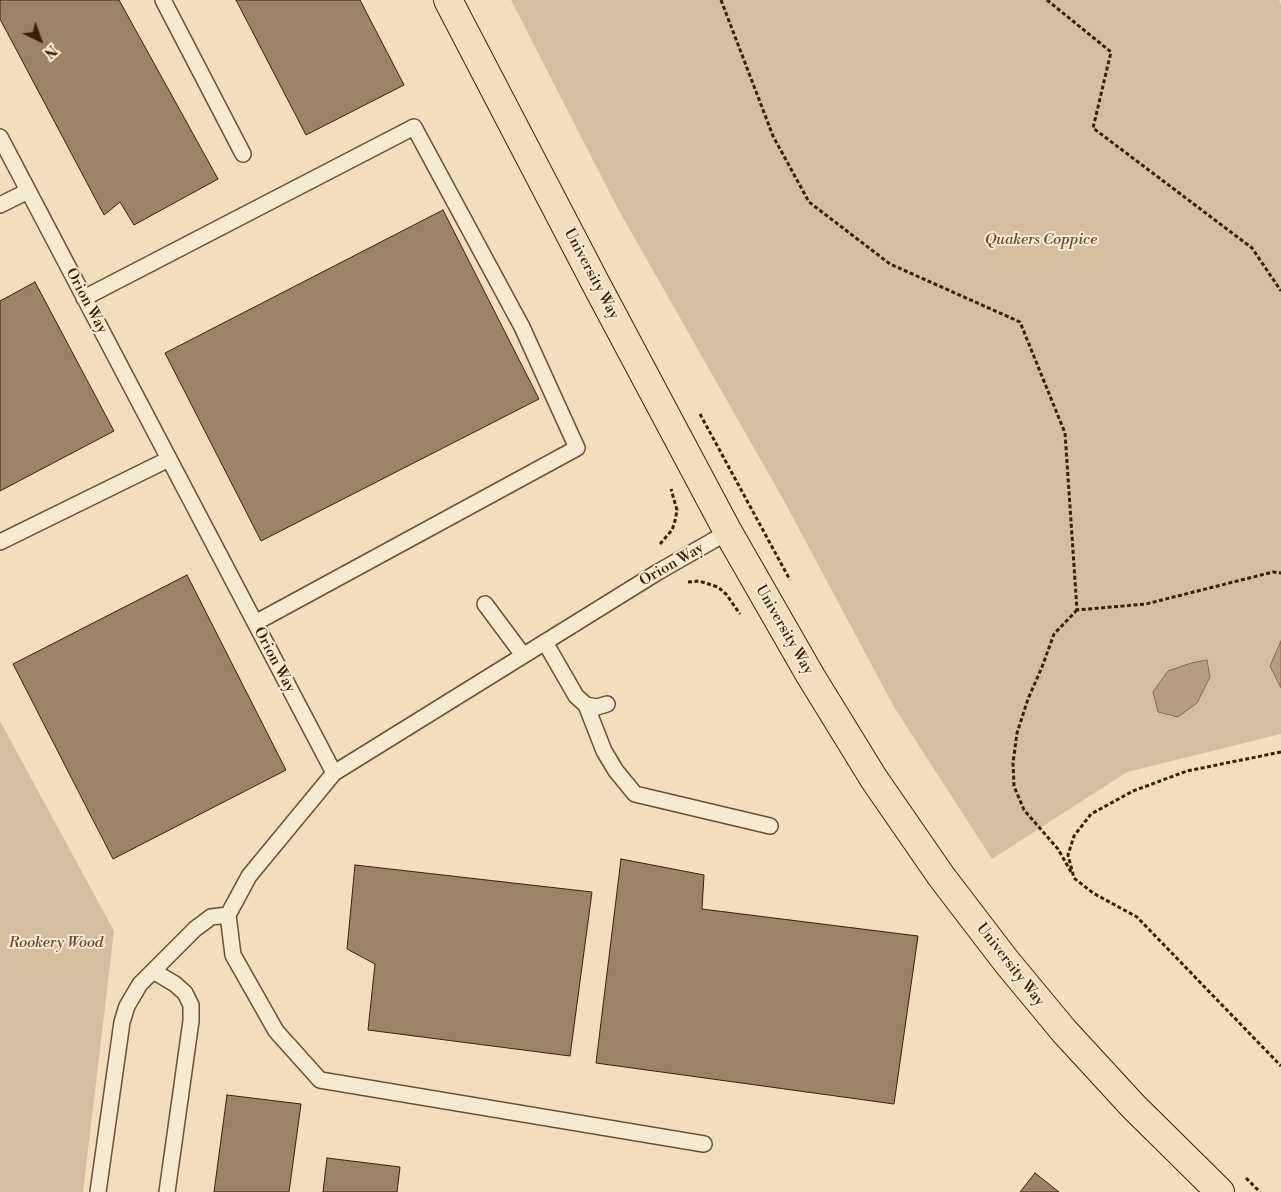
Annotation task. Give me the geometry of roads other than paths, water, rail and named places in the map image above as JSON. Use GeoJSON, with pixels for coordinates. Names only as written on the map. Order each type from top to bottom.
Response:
{"type":"FeatureCollection","features":[{"type":"Feature","properties":{"kind":"highway","name":"University Way"},"geometry":{"type":"LineString","coordinates":[[448,0],[728,532],[874,779],[941,876],[1006,961],[1064,1032],[1220,1192]]}},
{"type":"Feature","properties":{"kind":"lane"},"geometry":{"type":"LineString","coordinates":[[163,0],[243,154]]}},
{"type":"Feature","properties":{"kind":"lane"},"geometry":{"type":"LineString","coordinates":[[84,298],[414,127],[522,327],[577,448],[255,623]]}},
{"type":"Feature","properties":{"kind":"lane","name":"Orion Way"},"geometry":{"type":"LineString","coordinates":[[0,137],[334,773],[658,572],[728,532]]}},
{"type":"Feature","properties":{"kind":"lane"},"geometry":{"type":"LineString","coordinates":[[0,206],[28,191]]}},
{"type":"Feature","properties":{"kind":"lane"},"geometry":{"type":"LineString","coordinates":[[0,542],[168,459]]}},
{"type":"Feature","properties":{"kind":"lane"},"geometry":{"type":"LineString","coordinates":[[485,604],[523,655]]}},
{"type":"Feature","properties":{"kind":"lane"},"geometry":{"type":"LineString","coordinates":[[545,642],[576,696],[586,705],[604,751],[616,772],[635,794],[770,826]]}},
{"type":"Feature","properties":{"kind":"lane"},"geometry":{"type":"LineString","coordinates":[[586,705],[597,707],[607,704]]}},
{"type":"Feature","properties":{"kind":"lane"},"geometry":{"type":"LineString","coordinates":[[334,773],[248,876],[228,914],[233,955],[276,1031],[320,1080],[704,1144]]}},
{"type":"Feature","properties":{"kind":"lane"},"geometry":{"type":"LineString","coordinates":[[98,1192],[122,1022],[127,1006],[140,984],[195,929],[211,917],[228,914]]}},
{"type":"Feature","properties":{"kind":"lane"},"geometry":{"type":"LineString","coordinates":[[153,971],[175,984],[185,993],[190,1005],[191,1021],[167,1192]]}},
{"type":"Feature","properties":{"kind":"park label","name":"Quakers Coppice"},"geometry":{"type":"Point","coordinates":[1041,240]}},
{"type":"Feature","properties":{"kind":"park label","name":"Rookery Wood"},"geometry":{"type":"Point","coordinates":[56,943]}}]}
